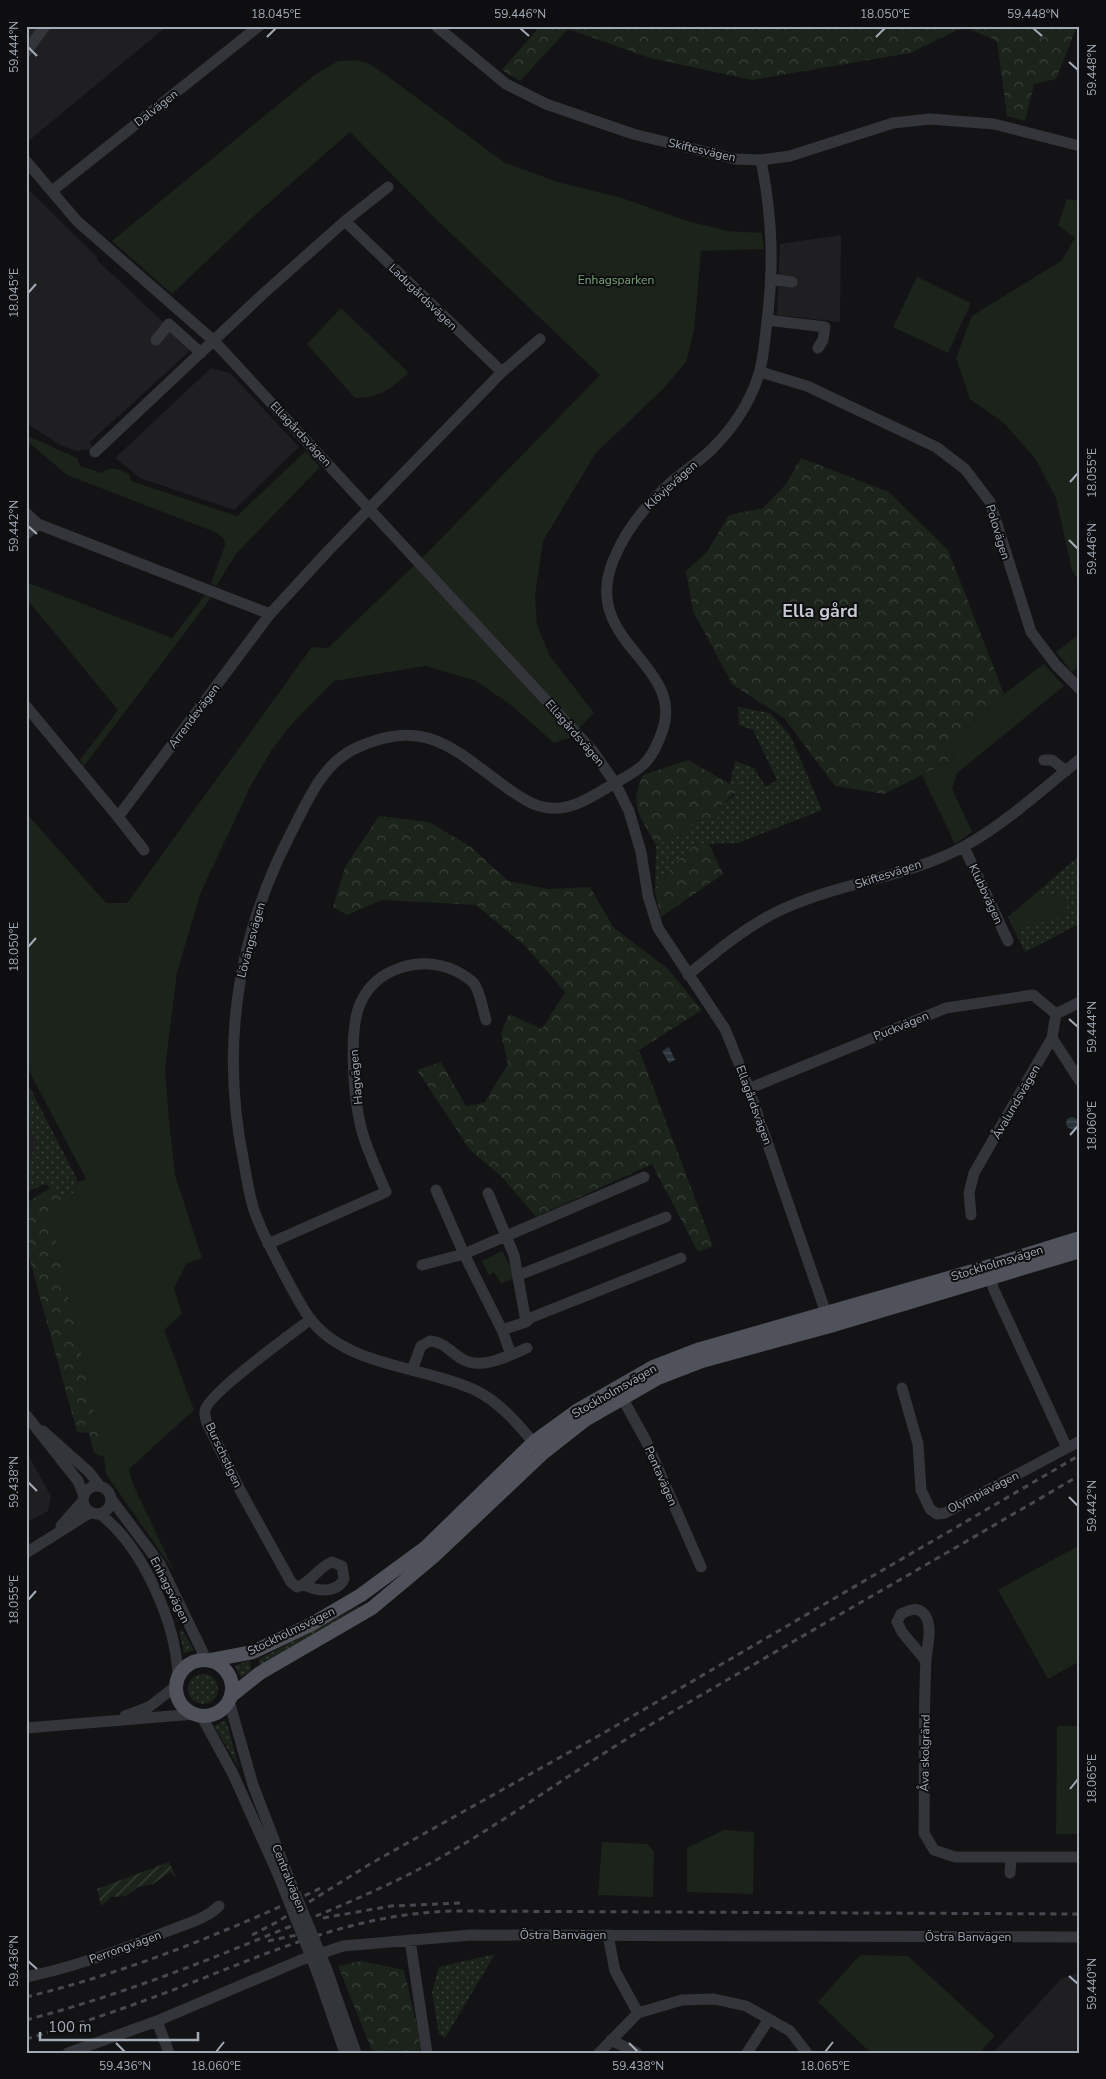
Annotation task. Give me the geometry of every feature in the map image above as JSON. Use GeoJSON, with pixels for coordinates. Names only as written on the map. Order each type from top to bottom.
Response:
{"type":"FeatureCollection","features":[{"type":"Feature","properties":{"kind":"main road","name":"Stockholmsvägen"},"geometry":{"type":"LineString","coordinates":[[989,1273],[1080,1238]]}},
{"type":"Feature","properties":{"kind":"main road","name":"Stockholmsvägen"},"geometry":{"type":"LineString","coordinates":[[209,1660],[253,1652],[310,1625],[400,1568],[538,1448],[585,1420],[620,1392],[702,1361],[828,1319],[989,1273],[1080,1251]]}},
{"type":"Feature","properties":{"kind":"main road","name":"Stockholmsvägen"},"geometry":{"type":"LineString","coordinates":[[230,1698],[260,1673],[372,1608],[434,1557],[538,1448]]}},
{"type":"Feature","properties":{"kind":"main road"},"geometry":{"type":"LineString","coordinates":[[198,1659],[209,1660],[223,1667],[229,1674],[232,1686],[230,1698],[216,1713],[198,1716],[186,1709],[177,1696],[177,1681],[189,1664],[198,1659]]}},
{"type":"Feature","properties":{"kind":"street"},"geometry":{"type":"LineString","coordinates":[[26,52],[44,26]]}},
{"type":"Feature","properties":{"kind":"street","name":"Dalvägen"},"geometry":{"type":"LineString","coordinates":[[52,191],[259,26]]}},
{"type":"Feature","properties":{"kind":"street","name":"Skiftesvägen"},"geometry":{"type":"LineString","coordinates":[[436,26],[450,30],[506,84],[546,104],[632,134],[735,159],[761,160],[790,156],[893,123],[930,119],[994,124],[1080,146]]}},
{"type":"Feature","properties":{"kind":"street","name":"Klövjevägen"},"geometry":{"type":"LineString","coordinates":[[615,783],[645,763],[657,745],[667,713],[665,695],[656,678],[622,638],[611,620],[606,580],[615,555],[633,521],[650,500],[712,449],[747,402],[760,372],[768,320],[773,238],[761,160]]}},
{"type":"Feature","properties":{"kind":"street","name":"Ellagårdsvägen"},"geometry":{"type":"LineString","coordinates":[[26,161],[77,220],[214,341],[371,508],[592,750],[615,783],[629,810],[641,852],[653,917],[670,948],[725,1029],[748,1089],[828,1319]]}},
{"type":"Feature","properties":{"kind":"street"},"geometry":{"type":"LineString","coordinates":[[95,452],[346,221],[388,187]]}},
{"type":"Feature","properties":{"kind":"street","name":"Ladugårdsvägen"},"geometry":{"type":"LineString","coordinates":[[346,221],[502,372]]}},
{"type":"Feature","properties":{"kind":"street"},"geometry":{"type":"LineString","coordinates":[[771,279],[792,282]]}},
{"type":"Feature","properties":{"kind":"street"},"geometry":{"type":"LineString","coordinates":[[768,320],[825,327],[823,340],[818,348]]}},
{"type":"Feature","properties":{"kind":"street"},"geometry":{"type":"LineString","coordinates":[[156,340],[169,324],[201,353]]}},
{"type":"Feature","properties":{"kind":"street"},"geometry":{"type":"LineString","coordinates":[[371,508],[502,372],[540,339]]}},
{"type":"Feature","properties":{"kind":"street","name":"Polovägen"},"geometry":{"type":"LineString","coordinates":[[760,372],[807,386],[936,447],[965,470],[990,502],[1031,632],[1056,665],[1080,689]]}},
{"type":"Feature","properties":{"kind":"street","name":"Arrendevägen"},"geometry":{"type":"LineString","coordinates":[[118,817],[270,614],[371,508]]}},
{"type":"Feature","properties":{"kind":"street"},"geometry":{"type":"LineString","coordinates":[[26,513],[38,524],[270,614]]}},
{"type":"Feature","properties":{"kind":"street"},"geometry":{"type":"LineString","coordinates":[[26,534],[38,524]]}},
{"type":"Feature","properties":{"kind":"street"},"geometry":{"type":"LineString","coordinates":[[26,706],[144,850]]}},
{"type":"Feature","properties":{"kind":"street","name":"Lövängsvägen"},"geometry":{"type":"LineString","coordinates":[[538,1448],[492,1399],[474,1389],[373,1359],[324,1334],[311,1319],[268,1244],[254,1210],[237,1119],[232,1036],[239,984],[255,920],[280,854],[318,782],[331,765],[346,753],[386,736],[406,735],[431,738],[448,745],[528,802],[546,808],[566,808],[588,800],[615,783]]}},
{"type":"Feature","properties":{"kind":"street","name":"Skiftesvägen"},"geometry":{"type":"LineString","coordinates":[[688,975],[743,933],[786,908],[837,890],[900,873],[964,847],[1028,802],[1080,759]]}},
{"type":"Feature","properties":{"kind":"street"},"geometry":{"type":"LineString","coordinates":[[1044,760],[1052,760],[1066,771]]}},
{"type":"Feature","properties":{"kind":"street","name":"Klubbvägen"},"geometry":{"type":"LineString","coordinates":[[964,847],[1008,940]]}},
{"type":"Feature","properties":{"kind":"street","name":"Hagvägen"},"geometry":{"type":"LineString","coordinates":[[268,1244],[386,1192],[361,1127],[354,1059],[356,1017],[360,1003],[370,989],[383,976],[399,967],[415,963],[448,968],[465,976],[476,987],[486,1020]]}},
{"type":"Feature","properties":{"kind":"street","name":"Puckvägen"},"geometry":{"type":"LineString","coordinates":[[748,1089],[946,1008],[1033,995],[1056,1014]]}},
{"type":"Feature","properties":{"kind":"street"},"geometry":{"type":"LineString","coordinates":[[1056,1014],[1080,1002]]}},
{"type":"Feature","properties":{"kind":"street","name":"Åvalundsvägen"},"geometry":{"type":"LineString","coordinates":[[971,1215],[969,1193],[974,1173],[1052,1038],[1056,1014]]}},
{"type":"Feature","properties":{"kind":"street"},"geometry":{"type":"LineString","coordinates":[[1052,1038],[1080,1081]]}},
{"type":"Feature","properties":{"kind":"street"},"geometry":{"type":"LineString","coordinates":[[422,1264],[464,1254],[644,1177]]}},
{"type":"Feature","properties":{"kind":"street"},"geometry":{"type":"LineString","coordinates":[[436,1190],[464,1254],[504,1332],[511,1354]]}},
{"type":"Feature","properties":{"kind":"street"},"geometry":{"type":"LineString","coordinates":[[488,1193],[506,1235],[519,1275],[526,1322]]}},
{"type":"Feature","properties":{"kind":"street"},"geometry":{"type":"LineString","coordinates":[[519,1275],[666,1217]]}},
{"type":"Feature","properties":{"kind":"street"},"geometry":{"type":"LineString","coordinates":[[504,1332],[505,1329],[526,1322],[530,1318],[680,1258]]}},
{"type":"Feature","properties":{"kind":"street"},"geometry":{"type":"LineString","coordinates":[[989,1273],[1067,1448]]}},
{"type":"Feature","properties":{"kind":"street","name":"Burschstigen"},"geometry":{"type":"LineString","coordinates":[[305,1585],[297,1587],[291,1582],[240,1490],[207,1423],[204,1411],[208,1403],[229,1382],[311,1319]]}},
{"type":"Feature","properties":{"kind":"street"},"geometry":{"type":"LineString","coordinates":[[412,1370],[421,1346],[430,1341],[444,1345],[463,1360],[471,1363],[488,1362],[527,1348]]}},
{"type":"Feature","properties":{"kind":"street","name":"Olympiavägen"},"geometry":{"type":"LineString","coordinates":[[902,1388],[918,1444],[922,1490],[930,1509],[937,1514],[945,1513],[1080,1440]]}},
{"type":"Feature","properties":{"kind":"street","name":"Pentavägen"},"geometry":{"type":"LineString","coordinates":[[620,1392],[646,1441],[701,1567]]}},
{"type":"Feature","properties":{"kind":"street"},"geometry":{"type":"LineString","coordinates":[[26,1553],[52,1536],[95,1513],[108,1509],[112,1500],[109,1491],[99,1485],[58,1442],[29,1418]]}},
{"type":"Feature","properties":{"kind":"street"},"geometry":{"type":"LineString","coordinates":[[29,1418],[78,1481],[83,1499],[95,1513]]}},
{"type":"Feature","properties":{"kind":"street"},"geometry":{"type":"LineString","coordinates":[[52,1536],[83,1499],[88,1489],[99,1485]]}},
{"type":"Feature","properties":{"kind":"street","name":"Enhagsvägen"},"geometry":{"type":"LineString","coordinates":[[112,1500],[160,1564],[209,1660]]}},
{"type":"Feature","properties":{"kind":"street","name":"Enhagsvägen"},"geometry":{"type":"LineString","coordinates":[[95,1513],[116,1529],[146,1571],[170,1626],[177,1659],[177,1681]]}},
{"type":"Feature","properties":{"kind":"street","name":"Åva skolgränd"},"geometry":{"type":"LineString","coordinates":[[926,1661],[924,1833],[929,1843],[939,1852],[955,1857],[1011,1857]]}},
{"type":"Feature","properties":{"kind":"street"},"geometry":{"type":"LineString","coordinates":[[114,1720],[149,1707],[177,1681]]}},
{"type":"Feature","properties":{"kind":"street","name":"Centralvägen"},"geometry":{"type":"LineString","coordinates":[[230,1698],[253,1785],[282,1872],[356,2053]]}},
{"type":"Feature","properties":{"kind":"street"},"geometry":{"type":"LineString","coordinates":[[26,1728],[114,1720],[198,1716]]}},
{"type":"Feature","properties":{"kind":"street","name":"Centralvägen"},"geometry":{"type":"LineString","coordinates":[[198,1716],[233,1774],[282,1872]]}},
{"type":"Feature","properties":{"kind":"street"},"geometry":{"type":"LineString","coordinates":[[1010,1873],[1011,1857],[1080,1857]]}},
{"type":"Feature","properties":{"kind":"street","name":"Perrongvägen"},"geometry":{"type":"LineString","coordinates":[[26,1977],[54,1972],[131,1946],[206,1916],[219,1906]]}},
{"type":"Feature","properties":{"kind":"street","name":"Östra Banvägen"},"geometry":{"type":"LineString","coordinates":[[68,2053],[157,2021],[301,1960],[344,1946],[471,1935],[1080,1937]]}},
{"type":"Feature","properties":{"kind":"street"},"geometry":{"type":"LineString","coordinates":[[608,1935],[615,1971],[638,2013]]}},
{"type":"Feature","properties":{"kind":"street"},"geometry":{"type":"LineString","coordinates":[[410,1940],[427,2053]]}},
{"type":"Feature","properties":{"kind":"street","name":"Centralvägen"},"geometry":{"type":"LineString","coordinates":[[322,1971],[345,2053]]}},
{"type":"Feature","properties":{"kind":"street"},"geometry":{"type":"LineString","coordinates":[[599,2053],[638,2013],[682,2000],[714,1999],[746,2006],[790,2031],[807,2053]]}},
{"type":"Feature","properties":{"kind":"street"},"geometry":{"type":"LineString","coordinates":[[746,2053],[769,2019]]}},
{"type":"Feature","properties":{"kind":"street"},"geometry":{"type":"LineString","coordinates":[[157,2021],[169,2053]]}},
{"type":"Feature","properties":{"kind":"street"},"geometry":{"type":"LineString","coordinates":[[611,2040],[637,2053]]}},
{"type":"Feature","properties":{"kind":"shaded area"},"geometry":{"type":"Polygon","coordinates":[[[26,26],[167,26],[26,143],[26,26]]]}},
{"type":"Feature","properties":{"kind":"shaded area"},"geometry":{"type":"Polygon","coordinates":[[[26,187],[97,257],[97,260],[192,349],[90,442],[93,449],[77,451],[62,446],[26,423],[26,187]]]}},
{"type":"Feature","properties":{"kind":"shaded area"},"geometry":{"type":"Polygon","coordinates":[[[841,235],[840,322],[777,315],[780,244],[841,235]]]}},
{"type":"Feature","properties":{"kind":"shaded area"},"geometry":{"type":"Polygon","coordinates":[[[211,368],[230,373],[299,447],[234,510],[140,478],[115,458],[211,368]]]}},
{"type":"Feature","properties":{"kind":"shaded area"},"geometry":{"type":"Polygon","coordinates":[[[669,1047],[675,1060],[669,1063],[662,1051],[669,1047]]]}},
{"type":"Feature","properties":{"kind":"shaded area"},"geometry":{"type":"Polygon","coordinates":[[[1072,1117],[1078,1123],[1072,1129],[1066,1123],[1072,1117]]]}},
{"type":"Feature","properties":{"kind":"shaded area"},"geometry":{"type":"Polygon","coordinates":[[[26,1122],[37,1143],[26,1166],[26,1122]]]}},
{"type":"Feature","properties":{"kind":"shaded area"},"geometry":{"type":"Polygon","coordinates":[[[26,1451],[51,1496],[48,1511],[26,1523],[26,1451]]]}},
{"type":"Feature","properties":{"kind":"shaded area"},"geometry":{"type":"Polygon","coordinates":[[[1080,1972],[1080,2053],[993,2053],[1061,1979],[1080,1972]]]}},
{"type":"Feature","properties":{"kind":"green space"},"geometry":{"type":"Polygon","coordinates":[[[540,26],[1077,26],[1056,79],[1034,84],[1025,121],[1007,116],[997,41],[967,28],[955,31],[910,53],[752,80],[650,58],[568,29],[520,81],[502,70],[540,26]]]}},
{"type":"Feature","properties":{"kind":"green space","name":"Enhagsparken"},"geometry":{"type":"Polygon","coordinates":[[[357,60],[370,64],[386,75],[505,163],[561,183],[619,197],[687,221],[728,231],[762,233],[764,249],[701,251],[694,331],[686,362],[665,387],[595,454],[543,541],[535,595],[537,625],[550,656],[594,713],[569,738],[554,743],[511,705],[476,681],[426,666],[334,681],[290,726],[271,751],[252,783],[201,892],[177,972],[165,1068],[175,1175],[202,1258],[186,1264],[174,1288],[182,1314],[164,1330],[194,1410],[129,1469],[132,1482],[174,1571],[106,1474],[104,1457],[49,1209],[63,1208],[72,1197],[78,1182],[86,1179],[26,1065],[26,813],[106,903],[127,903],[312,647],[328,648],[428,552],[600,375],[437,220],[350,132],[254,216],[172,294],[112,241],[313,76],[338,61],[357,60]]]}},
{"type":"Feature","properties":{"kind":"green space"},"geometry":{"type":"Polygon","coordinates":[[[1067,199],[1080,201],[1080,583],[1072,570],[1056,498],[1035,458],[1004,423],[970,399],[956,358],[972,316],[1061,261],[1075,238],[1058,225],[1067,199]]]}},
{"type":"Feature","properties":{"kind":"green space"},"geometry":{"type":"Polygon","coordinates":[[[917,277],[971,303],[948,353],[893,327],[917,277]]]}},
{"type":"Feature","properties":{"kind":"green space"},"geometry":{"type":"Polygon","coordinates":[[[341,308],[409,373],[391,388],[364,398],[355,398],[307,344],[341,308]]]}},
{"type":"Feature","properties":{"kind":"green space"},"geometry":{"type":"Polygon","coordinates":[[[26,435],[77,458],[80,466],[102,473],[112,468],[119,469],[129,474],[131,481],[237,516],[306,451],[320,467],[236,554],[216,586],[211,584],[225,545],[224,539],[215,532],[67,475],[31,444],[26,448],[26,435]]]}},
{"type":"Feature","properties":{"kind":"green space"},"geometry":{"type":"Polygon","coordinates":[[[801,458],[889,492],[948,550],[1004,694],[949,746],[954,759],[884,794],[835,786],[784,718],[732,684],[693,611],[686,571],[707,552],[729,515],[763,508],[786,484],[801,458]]]}},
{"type":"Feature","properties":{"kind":"green space"},"geometry":{"type":"Polygon","coordinates":[[[26,582],[172,638],[205,595],[211,598],[84,766],[80,760],[118,710],[26,598],[26,582]]]}},
{"type":"Feature","properties":{"kind":"green space"},"geometry":{"type":"Polygon","coordinates":[[[1080,634],[1080,664],[1072,672],[1056,652],[1080,634]]]}},
{"type":"Feature","properties":{"kind":"green space"},"geometry":{"type":"Polygon","coordinates":[[[1044,664],[1064,686],[957,773],[952,789],[972,832],[955,844],[922,775],[954,759],[949,746],[1004,694],[1044,664]]]}},
{"type":"Feature","properties":{"kind":"green space"},"geometry":{"type":"Polygon","coordinates":[[[738,707],[770,713],[790,735],[822,810],[738,843],[696,844],[672,866],[655,893],[656,845],[683,833],[697,821],[717,818],[722,804],[735,795],[730,784],[735,761],[754,768],[766,787],[777,780],[753,730],[739,725],[738,707]]]}},
{"type":"Feature","properties":{"kind":"green space"},"geometry":{"type":"Polygon","coordinates":[[[688,760],[730,784],[740,782],[742,787],[722,804],[717,818],[697,821],[683,833],[656,845],[638,812],[637,796],[643,775],[688,760]]]}},
{"type":"Feature","properties":{"kind":"green space"},"geometry":{"type":"Polygon","coordinates":[[[379,816],[429,822],[471,847],[508,881],[548,889],[590,887],[614,928],[667,968],[702,1010],[639,1050],[713,1246],[698,1252],[652,1164],[536,1217],[501,1176],[470,1150],[417,1070],[441,1062],[466,1106],[484,1103],[508,1064],[501,1034],[509,1014],[542,1029],[565,992],[525,946],[476,905],[382,900],[347,915],[333,907],[345,867],[379,816]]]}},
{"type":"Feature","properties":{"kind":"green space"},"geometry":{"type":"Polygon","coordinates":[[[696,844],[709,844],[723,874],[661,917],[655,893],[672,866],[696,844]]]}},
{"type":"Feature","properties":{"kind":"green space"},"geometry":{"type":"Polygon","coordinates":[[[1078,857],[1080,921],[1075,926],[1025,952],[1008,917],[1078,857]]]}},
{"type":"Feature","properties":{"kind":"green space"},"geometry":{"type":"Polygon","coordinates":[[[1033,895],[1051,895],[1062,898],[1069,912],[1016,934],[1011,924],[1033,895]]]}},
{"type":"Feature","properties":{"kind":"green space"},"geometry":{"type":"Polygon","coordinates":[[[26,1080],[78,1181],[72,1197],[59,1197],[46,1184],[26,1192],[26,1166],[37,1143],[26,1122],[26,1080]]]}},
{"type":"Feature","properties":{"kind":"green space"},"geometry":{"type":"Polygon","coordinates":[[[50,1188],[59,1197],[72,1197],[63,1208],[50,1210],[104,1457],[94,1453],[89,1433],[77,1432],[26,1246],[26,1203],[50,1188]]]}},
{"type":"Feature","properties":{"kind":"green space"},"geometry":{"type":"Polygon","coordinates":[[[502,1251],[516,1277],[501,1284],[494,1272],[489,1275],[482,1261],[502,1251]]]}},
{"type":"Feature","properties":{"kind":"green space"},"geometry":{"type":"Polygon","coordinates":[[[1080,1545],[1080,1661],[1048,1679],[998,1590],[1080,1545]]]}},
{"type":"Feature","properties":{"kind":"green space"},"geometry":{"type":"Polygon","coordinates":[[[361,1605],[337,1622],[259,1666],[259,1659],[361,1605]]]}},
{"type":"Feature","properties":{"kind":"green space"},"geometry":{"type":"Polygon","coordinates":[[[182,1630],[194,1650],[184,1653],[179,1631],[182,1630]]]}},
{"type":"Feature","properties":{"kind":"green space"},"geometry":{"type":"Polygon","coordinates":[[[250,1660],[251,1671],[241,1677],[234,1666],[250,1660]]]}},
{"type":"Feature","properties":{"kind":"green space"},"geometry":{"type":"Polygon","coordinates":[[[203,1674],[213,1679],[218,1689],[213,1699],[203,1704],[193,1699],[188,1689],[193,1679],[203,1674]]]}},
{"type":"Feature","properties":{"kind":"green space"},"geometry":{"type":"Polygon","coordinates":[[[226,1720],[239,1768],[214,1726],[226,1720]]]}},
{"type":"Feature","properties":{"kind":"green space"},"geometry":{"type":"Polygon","coordinates":[[[1057,1726],[1080,1726],[1080,1834],[1056,1834],[1057,1726]]]}},
{"type":"Feature","properties":{"kind":"green space"},"geometry":{"type":"Polygon","coordinates":[[[724,1830],[754,1832],[753,1894],[687,1892],[687,1848],[724,1830]]]}},
{"type":"Feature","properties":{"kind":"green space"},"geometry":{"type":"Polygon","coordinates":[[[602,1842],[648,1844],[654,1852],[653,1897],[598,1895],[602,1842]]]}},
{"type":"Feature","properties":{"kind":"green space"},"geometry":{"type":"Polygon","coordinates":[[[169,1862],[176,1877],[170,1872],[153,1884],[138,1887],[126,1896],[111,1897],[101,1906],[97,1889],[169,1862]]]}},
{"type":"Feature","properties":{"kind":"green space"},"geometry":{"type":"Polygon","coordinates":[[[495,1954],[445,2038],[439,2034],[432,1992],[439,1967],[495,1954]]]}},
{"type":"Feature","properties":{"kind":"green space"},"geometry":{"type":"Polygon","coordinates":[[[860,1955],[908,1956],[995,2036],[979,2053],[871,2053],[818,2002],[860,1955]]]}},
{"type":"Feature","properties":{"kind":"green space"},"geometry":{"type":"Polygon","coordinates":[[[361,1961],[404,1970],[418,2030],[421,2053],[373,2053],[338,1966],[361,1961]]]}},
{"type":"Feature","properties":{"kind":"railway"},"geometry":{"type":"LineString","coordinates":[[252,1935],[277,1922],[370,1864],[607,1731],[1080,1455]]}},
{"type":"Feature","properties":{"kind":"railway"},"geometry":{"type":"LineString","coordinates":[[26,2020],[149,1982],[333,1909],[418,1870],[492,1827],[650,1725],[1080,1475]]}},
{"type":"Feature","properties":{"kind":"railway"},"geometry":{"type":"LineString","coordinates":[[26,1997],[102,1976],[177,1950],[321,1888]]}},
{"type":"Feature","properties":{"kind":"railway"},"geometry":{"type":"LineString","coordinates":[[323,1918],[391,1906],[460,1903]]}},
{"type":"Feature","properties":{"kind":"railway"},"geometry":{"type":"LineString","coordinates":[[26,2039],[133,2005],[291,1944],[322,1934],[354,1925],[420,1913],[455,1911],[1080,1914]]}},
{"type":"Feature","properties":{"kind":"railway"},"geometry":{"type":"LineString","coordinates":[[268,1941],[302,1934]]}},
{"type":"Feature","properties":{"kind":"district","name":"Ella gård"},"geometry":{"type":"Point","coordinates":[820,611]}}]}
